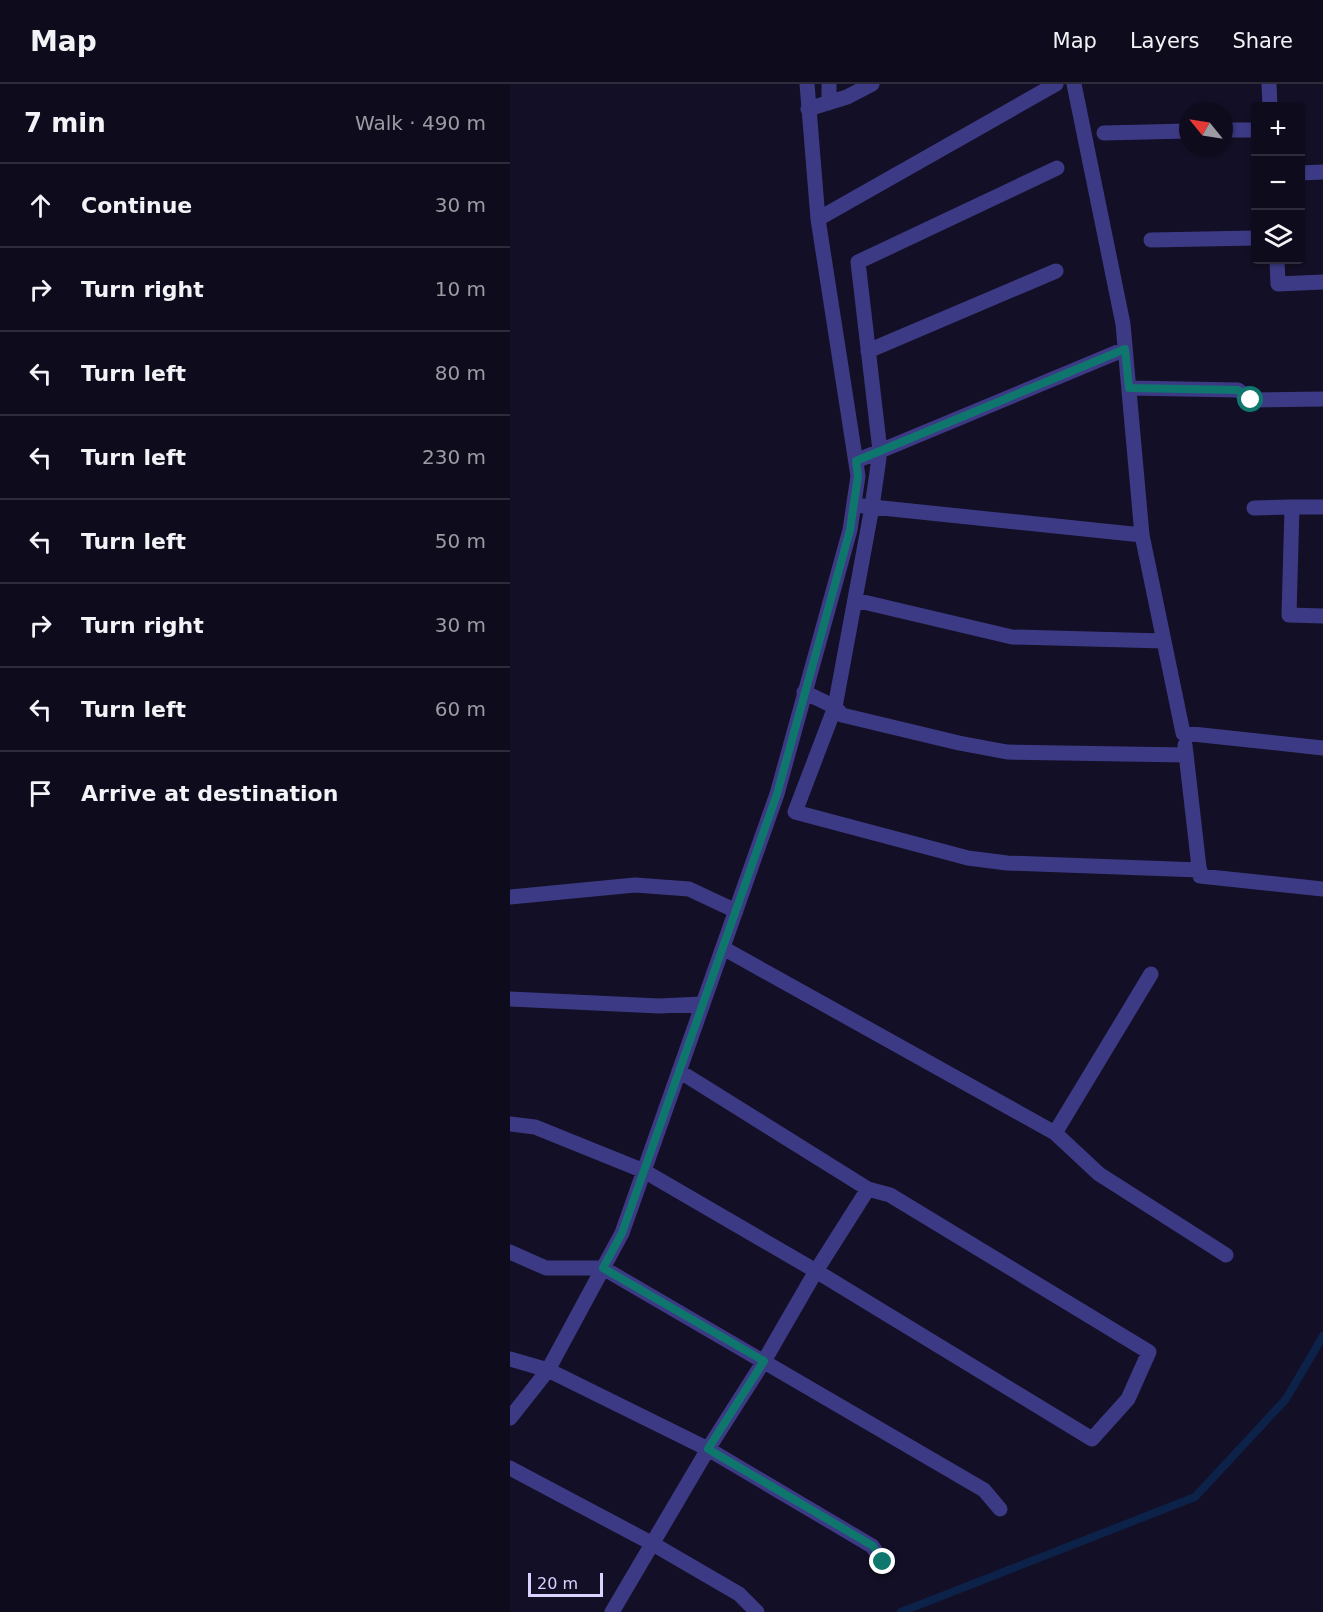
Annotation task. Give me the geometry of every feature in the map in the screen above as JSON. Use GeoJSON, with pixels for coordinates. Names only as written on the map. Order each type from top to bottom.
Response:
{"type":"FeatureCollection","features":[{"type":"Feature","properties":{"kind":"street"},"geometry":{"type":"LineString","coordinates":[[510,1418],[548,1370],[622,1233],[777,794],[850,530],[858,476],[818,219],[807,84]]}},
{"type":"Feature","properties":{"kind":"street"},"geometry":{"type":"LineString","coordinates":[[829,84],[829,103]]}},
{"type":"Feature","properties":{"kind":"street"},"geometry":{"type":"LineString","coordinates":[[808,109],[846,97],[872,84]]}},
{"type":"Feature","properties":{"kind":"street"},"geometry":{"type":"LineString","coordinates":[[818,219],[1056,84]]}},
{"type":"Feature","properties":{"kind":"street"},"geometry":{"type":"LineString","coordinates":[[1074,84],[1123,324],[1142,535],[1183,733],[1200,876],[1323,889]]}},
{"type":"Feature","properties":{"kind":"street"},"geometry":{"type":"LineString","coordinates":[[1269,84],[1270,102]]}},
{"type":"Feature","properties":{"kind":"street"},"geometry":{"type":"LineString","coordinates":[[1233,130],[1251,130]]}},
{"type":"Feature","properties":{"kind":"street"},"geometry":{"type":"LineString","coordinates":[[1104,133],[1179,131]]}},
{"type":"Feature","properties":{"kind":"street"},"geometry":{"type":"LineString","coordinates":[[1057,168],[858,262],[880,451],[872,507],[835,707],[795,812],[968,858],[1007,863],[1200,870]]}},
{"type":"Feature","properties":{"kind":"street"},"geometry":{"type":"LineString","coordinates":[[1305,173],[1323,172]]}},
{"type":"Feature","properties":{"kind":"street"},"geometry":{"type":"LineString","coordinates":[[1151,240],[1251,238]]}},
{"type":"Feature","properties":{"kind":"street"},"geometry":{"type":"LineString","coordinates":[[1277,264],[1278,284],[1323,282]]}},
{"type":"Feature","properties":{"kind":"street"},"geometry":{"type":"LineString","coordinates":[[868,351],[1056,271]]}},
{"type":"Feature","properties":{"kind":"street"},"geometry":{"type":"LineString","coordinates":[[856,461],[1125,349]]}},
{"type":"Feature","properties":{"kind":"street"},"geometry":{"type":"LineString","coordinates":[[1129,388],[1238,390],[1251,400],[1323,399]]}},
{"type":"Feature","properties":{"kind":"street"},"geometry":{"type":"LineString","coordinates":[[853,505],[1142,535]]}},
{"type":"Feature","properties":{"kind":"street"},"geometry":{"type":"LineString","coordinates":[[1292,507],[1289,615],[1323,616]]}},
{"type":"Feature","properties":{"kind":"street"},"geometry":{"type":"LineString","coordinates":[[1254,508],[1323,507]]}},
{"type":"Feature","properties":{"kind":"street"},"geometry":{"type":"LineString","coordinates":[[855,600],[1012,637],[1164,641]]}},
{"type":"Feature","properties":{"kind":"street"},"geometry":{"type":"LineString","coordinates":[[804,692],[835,707],[842,715],[1007,752],[1186,755]]}},
{"type":"Feature","properties":{"kind":"street"},"geometry":{"type":"LineString","coordinates":[[1183,733],[1323,748]]}},
{"type":"Feature","properties":{"kind":"street"},"geometry":{"type":"LineString","coordinates":[[510,897],[635,885],[689,889],[736,910]]}},
{"type":"Feature","properties":{"kind":"street"},"geometry":{"type":"LineString","coordinates":[[723,948],[1055,1133],[1099,1174],[1226,1255]]}},
{"type":"Feature","properties":{"kind":"street"},"geometry":{"type":"LineString","coordinates":[[1055,1133],[1151,974]]}},
{"type":"Feature","properties":{"kind":"street"},"geometry":{"type":"LineString","coordinates":[[510,999],[659,1006],[703,1004]]}},
{"type":"Feature","properties":{"kind":"street"},"geometry":{"type":"LineString","coordinates":[[510,1124],[535,1127],[644,1171],[816,1271],[1092,1439],[1128,1399],[1149,1352],[890,1195],[868,1189],[679,1071]]}},
{"type":"Feature","properties":{"kind":"street"},"geometry":{"type":"LineString","coordinates":[[612,1612],[708,1449],[868,1189]]}},
{"type":"Feature","properties":{"kind":"street"},"geometry":{"type":"LineString","coordinates":[[510,1252],[546,1268],[603,1268],[984,1490],[999,1509]]}},
{"type":"Feature","properties":{"kind":"street"},"geometry":{"type":"LineString","coordinates":[[510,1359],[548,1370],[708,1449],[873,1546],[883,1562]]}},
{"type":"Feature","properties":{"kind":"street"},"geometry":{"type":"LineString","coordinates":[[510,1468],[653,1544],[739,1594],[757,1612]]}},
{"type":"Feature","properties":{"kind":"waterway"},"geometry":{"type":"LineString","coordinates":[[901,1612],[1195,1497],[1286,1399],[1323,1336]]}},
{"type":"Feature","properties":{"kind":"route"},"geometry":{"type":"LineString","coordinates":[[883,1562],[873,1546],[708,1449],[764,1361],[603,1268],[622,1233],[777,794],[850,530],[858,476],[856,461],[1125,349],[1129,388],[1238,390],[1251,400]]}}]}
